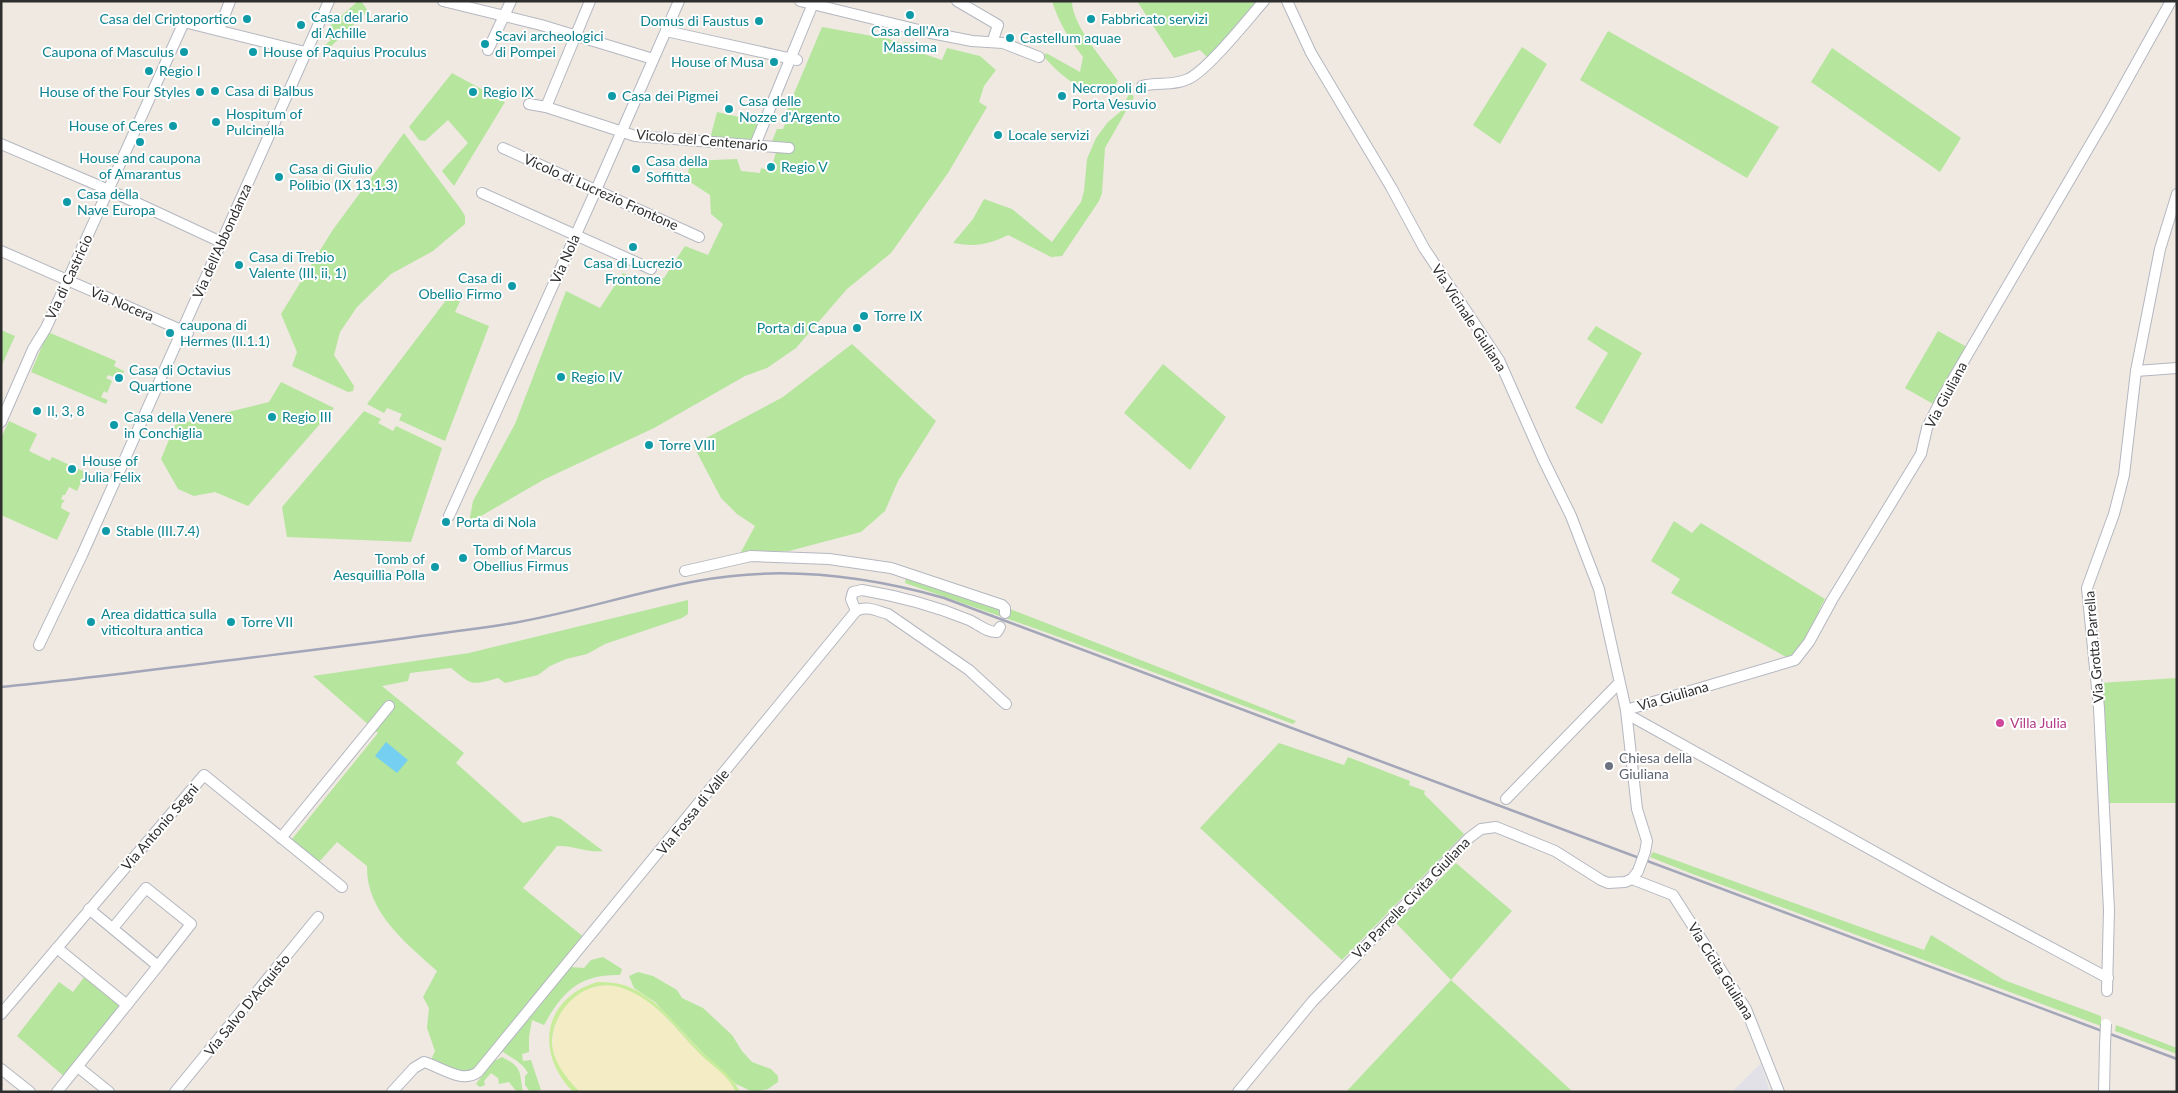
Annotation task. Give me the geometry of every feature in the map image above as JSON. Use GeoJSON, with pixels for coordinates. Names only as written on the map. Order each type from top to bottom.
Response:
{"type":"FeatureCollection","features":[{"type":"Feature","properties":{"kind":"street"},"geometry":{"type":"LineString","coordinates":[[230,1],[219,30],[305,52]]}},
{"type":"Feature","properties":{"kind":"street","name":"Via dell'Abbondanza"},"geometry":{"type":"LineString","coordinates":[[39,645],[185,332],[221,242],[329,1]]}},
{"type":"Feature","properties":{"kind":"street"},"geometry":{"type":"LineString","coordinates":[[443,1],[506,15],[653,59]]}},
{"type":"Feature","properties":{"kind":"street"},"geometry":{"type":"LineString","coordinates":[[488,50],[511,1]]}},
{"type":"Feature","properties":{"kind":"street"},"geometry":{"type":"LineString","coordinates":[[546,107],[590,1]]}},
{"type":"Feature","properties":{"kind":"street","name":"Via Nola"},"geometry":{"type":"LineString","coordinates":[[448,516],[596,190],[679,1]]}},
{"type":"Feature","properties":{"kind":"street"},"geometry":{"type":"LineString","coordinates":[[800,1],[954,38],[998,42],[1039,57]]}},
{"type":"Feature","properties":{"kind":"street"},"geometry":{"type":"LineString","coordinates":[[957,1],[998,25],[998,42]]}},
{"type":"Feature","properties":{"kind":"street"},"geometry":{"type":"LineString","coordinates":[[1142,86],[1190,79],[1203,68],[1264,1]]}},
{"type":"Feature","properties":{"kind":"street","name":"Via Vicinale Giuliana"},"geometry":{"type":"LineString","coordinates":[[1287,1],[1311,53],[1391,187],[1424,248],[1476,324],[1507,376],[1539,451],[1562,495],[1592,568],[1599,589],[1627,712]]}},
{"type":"Feature","properties":{"kind":"street","name":"Via Giuliana"},"geometry":{"type":"LineString","coordinates":[[1627,712],[1795,660],[1809,642],[1832,600],[1921,454],[1927,428],[1942,398],[2102,124],[2171,1]]}},
{"type":"Feature","properties":{"kind":"street"},"geometry":{"type":"LineString","coordinates":[[754,145],[794,59],[814,3]]}},
{"type":"Feature","properties":{"kind":"street","name":"Via di Castricio"},"geometry":{"type":"LineString","coordinates":[[1,422],[34,349],[46,328],[184,22],[219,30]]}},
{"type":"Feature","properties":{"kind":"street"},"geometry":{"type":"LineString","coordinates":[[666,31],[794,59]]}},
{"type":"Feature","properties":{"kind":"street","name":"Vicolo del Centenario"},"geometry":{"type":"LineString","coordinates":[[529,104],[546,107],[635,136],[790,148]]}},
{"type":"Feature","properties":{"kind":"street"},"geometry":{"type":"LineString","coordinates":[[1,144],[109,190],[221,242]]}},
{"type":"Feature","properties":{"kind":"street","name":"Vicolo di Lucrezio Frontone"},"geometry":{"type":"LineString","coordinates":[[503,148],[699,236]]}},
{"type":"Feature","properties":{"kind":"street"},"geometry":{"type":"LineString","coordinates":[[482,193],[651,269]]}},
{"type":"Feature","properties":{"kind":"street","name":"Via Grotta Parrella"},"geometry":{"type":"LineString","coordinates":[[2107,991],[2109,910],[2099,708],[2087,588],[2114,514],[2124,475],[2136,371],[2160,249],[2177,194]]}},
{"type":"Feature","properties":{"kind":"street","name":"Via Nocera"},"geometry":{"type":"LineString","coordinates":[[1,251],[185,332]]}},
{"type":"Feature","properties":{"kind":"street"},"geometry":{"type":"LineString","coordinates":[[2136,371],[2177,368]]}},
{"type":"Feature","properties":{"kind":"street"},"geometry":{"type":"LineString","coordinates":[[685,571],[751,556],[829,559],[891,568],[1002,605],[1005,608],[1005,613]]}},
{"type":"Feature","properties":{"kind":"street"},"geometry":{"type":"LineString","coordinates":[[1000,627],[997,632],[992,632],[968,620],[921,604],[862,590],[853,592],[851,599],[852,606],[856,611],[860,609],[873,609],[888,614],[970,670],[1006,704]]}},
{"type":"Feature","properties":{"kind":"street","name":"Via Fossa di Valle"},"geometry":{"type":"LineString","coordinates":[[392,1092],[414,1068],[424,1062],[460,1076],[473,1076],[478,1072],[856,611]]}},
{"type":"Feature","properties":{"kind":"street"},"geometry":{"type":"LineString","coordinates":[[1506,799],[1619,683]]}},
{"type":"Feature","properties":{"kind":"street"},"geometry":{"type":"LineString","coordinates":[[281,838],[389,706]]}},
{"type":"Feature","properties":{"kind":"street"},"geometry":{"type":"LineString","coordinates":[[1627,712],[1638,809],[1647,841],[1646,852],[1635,875]]}},
{"type":"Feature","properties":{"kind":"street"},"geometry":{"type":"LineString","coordinates":[[1627,712],[1938,887],[2108,978]]}},
{"type":"Feature","properties":{"kind":"street","name":"Via Antonio Segni"},"geometry":{"type":"LineString","coordinates":[[1,1014],[204,775],[342,887]]}},
{"type":"Feature","properties":{"kind":"street","name":"Via Parrelle Civita Giuliana"},"geometry":{"type":"LineString","coordinates":[[1238,1092],[1306,1009],[1342,969],[1469,838],[1482,828],[1496,827],[1544,846],[1566,857],[1601,880],[1616,884],[1635,875]]}},
{"type":"Feature","properties":{"kind":"street","name":"Via Cicita Giuliana"},"geometry":{"type":"LineString","coordinates":[[1635,875],[1673,895],[1746,1009],[1779,1092]]}},
{"type":"Feature","properties":{"kind":"street"},"geometry":{"type":"LineString","coordinates":[[57,1092],[191,924],[146,888],[113,928]]}},
{"type":"Feature","properties":{"kind":"street"},"geometry":{"type":"LineString","coordinates":[[89,909],[158,966]]}},
{"type":"Feature","properties":{"kind":"street","name":"Via Salvo D'Acquisto"},"geometry":{"type":"LineString","coordinates":[[174,1092],[318,917]]}},
{"type":"Feature","properties":{"kind":"street"},"geometry":{"type":"LineString","coordinates":[[56,948],[127,1005]]}},
{"type":"Feature","properties":{"kind":"street"},"geometry":{"type":"LineString","coordinates":[[2104,1092],[2106,1024]]}},
{"type":"Feature","properties":{"kind":"street"},"geometry":{"type":"LineString","coordinates":[[78,1067],[109,1092]]}},
{"type":"Feature","properties":{"kind":"street"},"geometry":{"type":"LineString","coordinates":[[1,1069],[30,1092]]}},
{"type":"Feature","properties":{"kind":"shaded area"},"geometry":{"type":"Polygon","coordinates":[[[1761,1063],[1770,1092],[1732,1092],[1761,1063]]]}},
{"type":"Feature","properties":{"kind":"green space"},"geometry":{"type":"Polygon","coordinates":[[[358,1],[361,1],[368,11],[326,51],[323,47],[331,40],[328,36],[333,31],[329,27],[358,1]]]}},
{"type":"Feature","properties":{"kind":"green space"},"geometry":{"type":"Polygon","coordinates":[[[1052,1],[1072,1],[1073,11],[1083,32],[1118,81],[1111,90],[1091,90],[1082,87],[1066,78],[1044,57],[1046,53],[1080,72],[1083,57],[1065,30],[1052,1]]]}},
{"type":"Feature","properties":{"kind":"green space"},"geometry":{"type":"Polygon","coordinates":[[[1137,1],[1258,1],[1208,58],[1200,50],[1174,58],[1137,1]]]}},
{"type":"Feature","properties":{"kind":"green space"},"geometry":{"type":"Polygon","coordinates":[[[822,27],[889,39],[903,44],[904,42],[921,45],[921,53],[942,60],[947,48],[980,56],[996,70],[984,86],[979,102],[987,107],[948,173],[891,253],[847,289],[796,348],[767,368],[745,376],[654,428],[543,480],[469,523],[473,501],[515,424],[566,291],[600,308],[623,273],[647,284],[664,278],[685,246],[708,255],[723,224],[711,214],[710,195],[687,180],[690,161],[737,159],[741,171],[760,173],[761,168],[771,171],[777,148],[770,146],[777,129],[783,129],[789,114],[787,110],[822,27]]]}},
{"type":"Feature","properties":{"kind":"green space"},"geometry":{"type":"Polygon","coordinates":[[[1608,31],[1779,127],[1747,178],[1580,80],[1608,31]]]}},
{"type":"Feature","properties":{"kind":"green space"},"geometry":{"type":"Polygon","coordinates":[[[1522,47],[1547,64],[1500,144],[1473,125],[1522,47]]]}},
{"type":"Feature","properties":{"kind":"green space"},"geometry":{"type":"Polygon","coordinates":[[[1832,48],[1961,138],[1940,172],[1811,82],[1832,48]]]}},
{"type":"Feature","properties":{"kind":"green space"},"geometry":{"type":"Polygon","coordinates":[[[452,73],[505,102],[454,186],[442,171],[468,143],[448,120],[425,141],[419,140],[409,127],[452,73]]]}},
{"type":"Feature","properties":{"kind":"green space"},"geometry":{"type":"Polygon","coordinates":[[[1130,92],[1134,97],[1105,148],[1102,193],[1099,201],[1062,256],[1051,257],[1008,235],[981,244],[953,243],[973,219],[984,199],[1012,209],[1052,242],[1081,202],[1087,159],[1096,138],[1108,122],[1120,112],[1130,92]]]}},
{"type":"Feature","properties":{"kind":"green space"},"geometry":{"type":"Polygon","coordinates":[[[717,112],[761,122],[752,140],[710,139],[717,112]]]}},
{"type":"Feature","properties":{"kind":"green space"},"geometry":{"type":"Polygon","coordinates":[[[404,133],[460,208],[465,216],[465,224],[433,251],[391,274],[357,307],[340,332],[334,355],[354,386],[353,391],[348,392],[292,366],[297,352],[281,314],[332,231],[404,133]]]}},
{"type":"Feature","properties":{"kind":"green space"},"geometry":{"type":"Polygon","coordinates":[[[450,295],[461,299],[455,312],[489,326],[445,441],[399,420],[402,414],[387,408],[384,413],[367,404],[450,295]]]}},
{"type":"Feature","properties":{"kind":"green space"},"geometry":{"type":"Polygon","coordinates":[[[1596,326],[1642,353],[1602,424],[1575,408],[1608,353],[1587,339],[1596,326]]]}},
{"type":"Feature","properties":{"kind":"green space"},"geometry":{"type":"Polygon","coordinates":[[[1,330],[15,336],[1,367],[1,330]]]}},
{"type":"Feature","properties":{"kind":"green space"},"geometry":{"type":"Polygon","coordinates":[[[1938,331],[1967,347],[1935,405],[1905,388],[1938,331]]]}},
{"type":"Feature","properties":{"kind":"green space"},"geometry":{"type":"Polygon","coordinates":[[[48,332],[116,361],[114,366],[124,371],[122,376],[116,374],[114,377],[108,375],[106,378],[112,381],[107,393],[104,391],[101,397],[108,400],[106,404],[31,372],[48,332]]]}},
{"type":"Feature","properties":{"kind":"green space"},"geometry":{"type":"Polygon","coordinates":[[[852,344],[936,421],[898,481],[885,511],[861,532],[789,551],[741,552],[755,526],[737,514],[721,498],[693,445],[783,397],[852,344]]]}},
{"type":"Feature","properties":{"kind":"green space"},"geometry":{"type":"Polygon","coordinates":[[[1163,364],[1226,417],[1190,470],[1124,413],[1163,364]]]}},
{"type":"Feature","properties":{"kind":"green space"},"geometry":{"type":"Polygon","coordinates":[[[281,382],[334,408],[248,506],[215,492],[194,496],[178,489],[161,459],[175,425],[269,402],[281,382]]]}},
{"type":"Feature","properties":{"kind":"green space"},"geometry":{"type":"Polygon","coordinates":[[[364,411],[381,419],[378,423],[393,431],[396,426],[442,448],[411,542],[287,537],[282,507],[364,411]]]}},
{"type":"Feature","properties":{"kind":"green space"},"geometry":{"type":"Polygon","coordinates":[[[9,421],[37,434],[29,451],[50,461],[52,457],[92,475],[90,481],[83,478],[77,491],[69,487],[65,495],[63,495],[61,499],[65,501],[62,503],[61,508],[70,513],[57,540],[1,515],[1,438],[9,421]]]}},
{"type":"Feature","properties":{"kind":"green space"},"geometry":{"type":"Polygon","coordinates":[[[1674,521],[1692,533],[1701,523],[1825,599],[1819,610],[1821,612],[1796,653],[1788,658],[1671,593],[1680,579],[1651,561],[1674,521]]]}},
{"type":"Feature","properties":{"kind":"green space"},"geometry":{"type":"Polygon","coordinates":[[[906,577],[1010,609],[1296,721],[1293,724],[1048,633],[905,583],[906,577]]]}},
{"type":"Feature","properties":{"kind":"green space"},"geometry":{"type":"Polygon","coordinates":[[[688,600],[688,614],[682,618],[605,644],[587,654],[566,659],[550,666],[538,675],[505,683],[498,678],[477,683],[468,681],[451,668],[410,673],[408,681],[382,686],[464,753],[456,763],[523,823],[551,816],[561,819],[603,851],[557,846],[523,888],[585,938],[477,1069],[462,1073],[431,1060],[435,1051],[427,1028],[429,1008],[423,997],[437,971],[401,938],[381,912],[373,898],[368,883],[367,866],[337,842],[319,862],[292,839],[378,733],[313,676],[469,653],[688,600]]]}},
{"type":"Feature","properties":{"kind":"green space"},"geometry":{"type":"Polygon","coordinates":[[[2177,678],[2177,803],[2107,803],[2100,683],[2177,678]]]}},
{"type":"Feature","properties":{"kind":"green space"},"geometry":{"type":"Polygon","coordinates":[[[1279,743],[1344,765],[1348,757],[1410,781],[1409,785],[1425,791],[1424,794],[1464,834],[1342,960],[1200,828],[1279,743]]]}},
{"type":"Feature","properties":{"kind":"green space"},"geometry":{"type":"Polygon","coordinates":[[[1653,852],[1924,950],[1931,935],[2004,980],[2101,1016],[2101,1026],[1690,873],[1650,857],[1653,852]]]}},
{"type":"Feature","properties":{"kind":"green space"},"geometry":{"type":"Polygon","coordinates":[[[1456,863],[1512,911],[1451,980],[1396,923],[1456,863]]]}},
{"type":"Feature","properties":{"kind":"green space"},"geometry":{"type":"Polygon","coordinates":[[[603,957],[622,969],[620,975],[606,975],[583,981],[558,1003],[544,1025],[532,1020],[529,1052],[522,1054],[523,1061],[531,1060],[541,1090],[530,1092],[525,1085],[525,1076],[528,1073],[526,1069],[503,1052],[503,1049],[571,967],[584,968],[591,960],[603,957]]]}},
{"type":"Feature","properties":{"kind":"green space"},"geometry":{"type":"Polygon","coordinates":[[[638,972],[653,976],[677,990],[682,998],[703,1008],[732,1035],[752,1062],[771,1069],[778,1076],[778,1082],[768,1089],[753,1092],[736,1084],[701,1051],[655,1002],[634,988],[629,976],[638,972]]]}},
{"type":"Feature","properties":{"kind":"green space"},"geometry":{"type":"Polygon","coordinates":[[[85,976],[123,1006],[66,1078],[17,1036],[59,982],[73,992],[85,976]]]}},
{"type":"Feature","properties":{"kind":"green space"},"geometry":{"type":"Polygon","coordinates":[[[1451,980],[1573,1092],[1346,1092],[1451,980]]]}},
{"type":"Feature","properties":{"kind":"green space"},"geometry":{"type":"Polygon","coordinates":[[[597,982],[615,983],[630,987],[656,1004],[727,1075],[740,1092],[736,1092],[724,1075],[702,1056],[654,1006],[634,993],[609,985],[596,986],[584,991],[565,1007],[558,1018],[554,1030],[553,1050],[566,1076],[580,1092],[573,1092],[561,1077],[553,1061],[549,1045],[550,1029],[555,1014],[565,1001],[579,990],[597,982]]]}},
{"type":"Feature","properties":{"kind":"green space"},"geometry":{"type":"Polygon","coordinates":[[[2116,1025],[2177,1048],[2177,1054],[2115,1031],[2116,1025]]]}},
{"type":"Feature","properties":{"kind":"green space"},"geometry":{"type":"Polygon","coordinates":[[[502,1057],[517,1067],[523,1092],[517,1092],[509,1082],[499,1084],[498,1078],[491,1073],[484,1081],[485,1085],[480,1087],[476,1084],[492,1062],[502,1057]]]}},
{"type":"Feature","properties":{"kind":"sand"},"geometry":{"type":"Polygon","coordinates":[[[609,985],[624,988],[649,1002],[699,1053],[725,1076],[736,1092],[580,1092],[558,1065],[553,1044],[555,1025],[564,1008],[578,995],[591,988],[609,985]]]}},
{"type":"Feature","properties":{"kind":"water"},"geometry":{"type":"Polygon","coordinates":[[[386,742],[408,760],[397,773],[375,756],[386,742]]]}},
{"type":"Feature","properties":{"kind":"railway"},"geometry":{"type":"LineString","coordinates":[[1,687],[73,680],[501,625],[551,616],[672,586],[728,576],[791,573],[852,578],[883,583],[944,598],[2177,1059]]}},
{"type":"Feature","properties":{"kind":"place","name":"Casa dell'Ara Massima"},"geometry":{"type":"Point","coordinates":[910,15]}},
{"type":"Feature","properties":{"kind":"place","name":"Casa del Criptoportico"},"geometry":{"type":"Point","coordinates":[247,19]}},
{"type":"Feature","properties":{"kind":"place","name":"Fabbricato servizi"},"geometry":{"type":"Point","coordinates":[1091,19]}},
{"type":"Feature","properties":{"kind":"place","name":"Domus di Faustus"},"geometry":{"type":"Point","coordinates":[759,21]}},
{"type":"Feature","properties":{"kind":"place","name":"Casa del Larario di Achille"},"geometry":{"type":"Point","coordinates":[301,25]}},
{"type":"Feature","properties":{"kind":"place","name":"Castellum aquae"},"geometry":{"type":"Point","coordinates":[1010,38]}},
{"type":"Feature","properties":{"kind":"place","name":"Scavi archeologici di Pompei"},"geometry":{"type":"Point","coordinates":[485,44]}},
{"type":"Feature","properties":{"kind":"place","name":"Caupona of Masculus"},"geometry":{"type":"Point","coordinates":[184,52]}},
{"type":"Feature","properties":{"kind":"place","name":"House of Paquius Proculus"},"geometry":{"type":"Point","coordinates":[253,52]}},
{"type":"Feature","properties":{"kind":"place","name":"House of Musa"},"geometry":{"type":"Point","coordinates":[774,62]}},
{"type":"Feature","properties":{"kind":"place","name":"Regio I"},"geometry":{"type":"Point","coordinates":[149,71]}},
{"type":"Feature","properties":{"kind":"place","name":"Casa di Balbus"},"geometry":{"type":"Point","coordinates":[215,91]}},
{"type":"Feature","properties":{"kind":"place","name":"House of the Four Styles"},"geometry":{"type":"Point","coordinates":[200,92]}},
{"type":"Feature","properties":{"kind":"place","name":"Regio IX"},"geometry":{"type":"Point","coordinates":[473,92]}},
{"type":"Feature","properties":{"kind":"place","name":"Casa dei Pigmei"},"geometry":{"type":"Point","coordinates":[612,96]}},
{"type":"Feature","properties":{"kind":"place","name":"Necropoli di Porta Vesuvio"},"geometry":{"type":"Point","coordinates":[1062,96]}},
{"type":"Feature","properties":{"kind":"place","name":"Casa delle Nozze d'Argento"},"geometry":{"type":"Point","coordinates":[729,109]}},
{"type":"Feature","properties":{"kind":"place","name":"Hospitum of Pulcinella"},"geometry":{"type":"Point","coordinates":[216,122]}},
{"type":"Feature","properties":{"kind":"place","name":"House of Ceres"},"geometry":{"type":"Point","coordinates":[173,126]}},
{"type":"Feature","properties":{"kind":"place","name":"Locale servizi"},"geometry":{"type":"Point","coordinates":[998,135]}},
{"type":"Feature","properties":{"kind":"place","name":"House and caupona of Amarantus"},"geometry":{"type":"Point","coordinates":[140,142]}},
{"type":"Feature","properties":{"kind":"place","name":"Regio V"},"geometry":{"type":"Point","coordinates":[771,167]}},
{"type":"Feature","properties":{"kind":"place","name":"Casa della Soffitta"},"geometry":{"type":"Point","coordinates":[636,169]}},
{"type":"Feature","properties":{"kind":"place","name":"Casa di Giulio Polibio (IX 13,1.3)"},"geometry":{"type":"Point","coordinates":[279,177]}},
{"type":"Feature","properties":{"kind":"place","name":"Casa della Nave Europa"},"geometry":{"type":"Point","coordinates":[67,202]}},
{"type":"Feature","properties":{"kind":"place","name":"Casa di Lucrezio Frontone"},"geometry":{"type":"Point","coordinates":[633,247]}},
{"type":"Feature","properties":{"kind":"place","name":"Casa di Trebio Valente (III, ii, 1)"},"geometry":{"type":"Point","coordinates":[239,265]}},
{"type":"Feature","properties":{"kind":"place","name":"Casa di Obellio Firmo"},"geometry":{"type":"Point","coordinates":[512,286]}},
{"type":"Feature","properties":{"kind":"place","name":"Torre IX"},"geometry":{"type":"Point","coordinates":[864,316]}},
{"type":"Feature","properties":{"kind":"place","name":"Porta di Capua"},"geometry":{"type":"Point","coordinates":[857,328]}},
{"type":"Feature","properties":{"kind":"place","name":"caupona di Hermes (II.1.1)"},"geometry":{"type":"Point","coordinates":[170,333]}},
{"type":"Feature","properties":{"kind":"place","name":"Regio IV"},"geometry":{"type":"Point","coordinates":[561,377]}},
{"type":"Feature","properties":{"kind":"place","name":"Casa di Octavius Quartione"},"geometry":{"type":"Point","coordinates":[119,378]}},
{"type":"Feature","properties":{"kind":"place","name":"II, 3, 8"},"geometry":{"type":"Point","coordinates":[37,411]}},
{"type":"Feature","properties":{"kind":"place","name":"Regio III"},"geometry":{"type":"Point","coordinates":[272,417]}},
{"type":"Feature","properties":{"kind":"place","name":"Casa della Venere in Conchiglia"},"geometry":{"type":"Point","coordinates":[114,425]}},
{"type":"Feature","properties":{"kind":"place","name":"Torre VIII"},"geometry":{"type":"Point","coordinates":[649,445]}},
{"type":"Feature","properties":{"kind":"place","name":"House of Julia Felix"},"geometry":{"type":"Point","coordinates":[72,469]}},
{"type":"Feature","properties":{"kind":"place","name":"Porta di Nola"},"geometry":{"type":"Point","coordinates":[446,522]}},
{"type":"Feature","properties":{"kind":"place","name":"Stable (III.7.4)"},"geometry":{"type":"Point","coordinates":[106,531]}},
{"type":"Feature","properties":{"kind":"place","name":"Tomb of Marcus Obellius Firmus"},"geometry":{"type":"Point","coordinates":[463,558]}},
{"type":"Feature","properties":{"kind":"place","name":"Tomb of Aesquillia Polla"},"geometry":{"type":"Point","coordinates":[435,567]}},
{"type":"Feature","properties":{"kind":"place","name":"Area didattica sulla viticoltura antica"},"geometry":{"type":"Point","coordinates":[91,622]}},
{"type":"Feature","properties":{"kind":"place","name":"Torre VII"},"geometry":{"type":"Point","coordinates":[231,622]}},
{"type":"Feature","properties":{"kind":"place","name":"Villa Julia"},"geometry":{"type":"Point","coordinates":[2000,723]}},
{"type":"Feature","properties":{"kind":"place","name":"Chiesa della Giuliana"},"geometry":{"type":"Point","coordinates":[1609,766]}}]}
